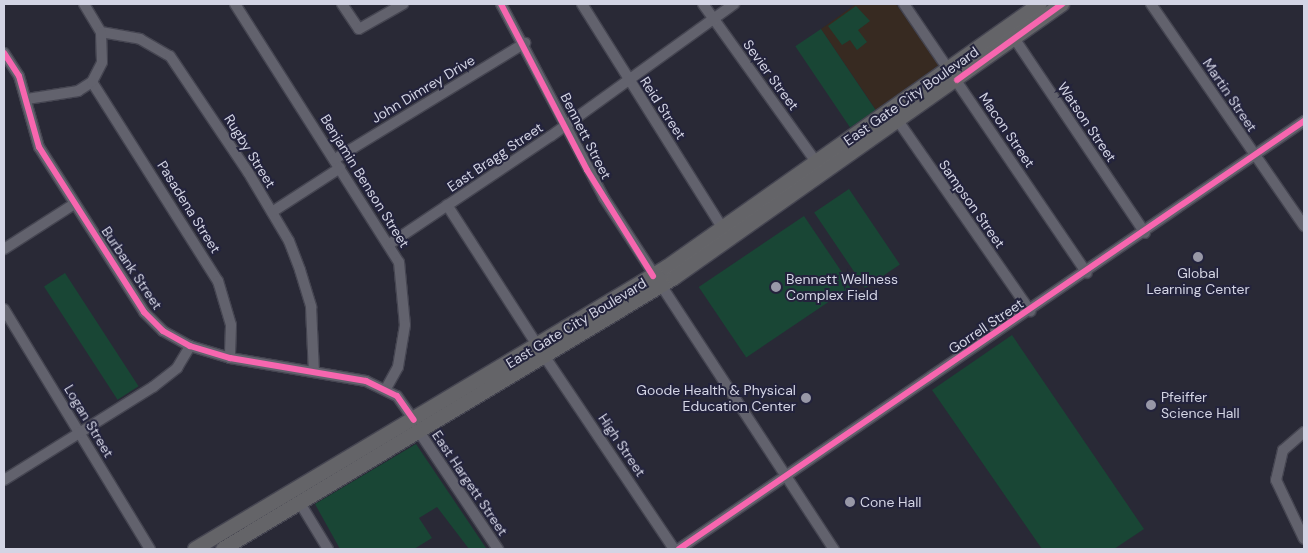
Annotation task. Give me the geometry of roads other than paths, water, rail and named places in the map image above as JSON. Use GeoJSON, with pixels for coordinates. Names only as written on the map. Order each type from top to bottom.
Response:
{"type":"FeatureCollection","features":[{"type":"Feature","properties":{"kind":"main road","name":"East Gate City Boulevard"},"geometry":{"type":"LineString","coordinates":[[1011,33],[1040,4]]}},
{"type":"Feature","properties":{"kind":"main road","name":"East Gate City Boulevard"},"geometry":{"type":"LineString","coordinates":[[195,549],[417,426],[657,281],[1011,33],[1062,4]]}},
{"type":"Feature","properties":{"kind":"main road","name":"East Gate City Boulevard"},"geometry":{"type":"LineString","coordinates":[[657,281],[722,227],[817,163],[895,116]]}},
{"type":"Feature","properties":{"kind":"main road","name":"East Gate City Boulevard"},"geometry":{"type":"LineString","coordinates":[[223,549],[300,503],[417,426]]}},
{"type":"Feature","properties":{"kind":"street"},"geometry":{"type":"LineString","coordinates":[[27,99],[78,91],[92,82],[102,62],[101,32],[84,4]]}},
{"type":"Feature","properties":{"kind":"street","name":"Benjamin Benson Street"},"geometry":{"type":"LineString","coordinates":[[234,4],[391,243],[404,278],[405,325],[398,367],[386,389]]}},
{"type":"Feature","properties":{"kind":"street"},"geometry":{"type":"LineString","coordinates":[[342,4],[358,29],[403,4]]}},
{"type":"Feature","properties":{"kind":"street","name":"Bennett Street"},"geometry":{"type":"LineString","coordinates":[[502,4],[525,43],[565,125],[604,198],[834,549]]}},
{"type":"Feature","properties":{"kind":"street","name":"Reid Street"},"geometry":{"type":"LineString","coordinates":[[582,4],[722,227]]}},
{"type":"Feature","properties":{"kind":"street","name":"Sevier Street"},"geometry":{"type":"LineString","coordinates":[[703,4],[817,163]]}},
{"type":"Feature","properties":{"kind":"street","name":"East Bragg Street"},"geometry":{"type":"LineString","coordinates":[[391,243],[565,125],[734,4]]}},
{"type":"Feature","properties":{"kind":"street","name":"Macon Street"},"geometry":{"type":"LineString","coordinates":[[904,4],[1087,273]]}},
{"type":"Feature","properties":{"kind":"street","name":"Martin Street"},"geometry":{"type":"LineString","coordinates":[[1151,4],[1304,226]]}},
{"type":"Feature","properties":{"kind":"street","name":"Rugby Street"},"geometry":{"type":"LineString","coordinates":[[101,32],[140,39],[170,56],[272,212],[289,241],[311,307],[314,372]]}},
{"type":"Feature","properties":{"kind":"street","name":"Watson Street"},"geometry":{"type":"LineString","coordinates":[[1011,33],[1145,233]]}},
{"type":"Feature","properties":{"kind":"street","name":"John Dimrey Drive"},"geometry":{"type":"LineString","coordinates":[[272,212],[338,163],[525,43]]}},
{"type":"Feature","properties":{"kind":"street","name":"Burbank Street"},"geometry":{"type":"LineString","coordinates":[[4,53],[27,99],[33,133],[74,204],[144,312],[163,331],[190,346],[230,358],[366,381],[386,389],[417,426]]}},
{"type":"Feature","properties":{"kind":"street","name":"Pasadena Street"},"geometry":{"type":"LineString","coordinates":[[92,82],[218,281],[231,325],[230,358]]}},
{"type":"Feature","properties":{"kind":"street","name":"Sampson Street"},"geometry":{"type":"LineString","coordinates":[[895,116],[1030,311]]}},
{"type":"Feature","properties":{"kind":"street","name":"Gorrell Street"},"geometry":{"type":"LineString","coordinates":[[679,549],[788,478],[1087,273],[1304,120]]}},
{"type":"Feature","properties":{"kind":"street"},"geometry":{"type":"LineString","coordinates":[[4,248],[74,204]]}},
{"type":"Feature","properties":{"kind":"street","name":"High Street"},"geometry":{"type":"LineString","coordinates":[[447,205],[542,352],[674,549]]}},
{"type":"Feature","properties":{"kind":"street","name":"Logan Street"},"geometry":{"type":"LineString","coordinates":[[4,308],[150,549]]}},
{"type":"Feature","properties":{"kind":"street"},"geometry":{"type":"LineString","coordinates":[[4,480],[168,376],[190,346]]}},
{"type":"Feature","properties":{"kind":"street","name":"East Hargett Street"},"geometry":{"type":"LineString","coordinates":[[417,426],[498,549]]}},
{"type":"Feature","properties":{"kind":"street"},"geometry":{"type":"LineString","coordinates":[[1304,432],[1283,450],[1276,480],[1304,539]]}},
{"type":"Feature","properties":{"kind":"street"},"geometry":{"type":"LineString","coordinates":[[300,503],[328,549]]}},
{"type":"Feature","properties":{"kind":"place","name":"Global Learning Center"},"geometry":{"type":"Point","coordinates":[1198,257]}},
{"type":"Feature","properties":{"kind":"place","name":"Bennett Wellness Complex Field"},"geometry":{"type":"Point","coordinates":[776,287]}},
{"type":"Feature","properties":{"kind":"place","name":"Goode Health & Physical Education Center"},"geometry":{"type":"Point","coordinates":[806,398]}},
{"type":"Feature","properties":{"kind":"place","name":"Pfeiffer Science Hall"},"geometry":{"type":"Point","coordinates":[1151,405]}},
{"type":"Feature","properties":{"kind":"place","name":"Cone Hall"},"geometry":{"type":"Point","coordinates":[850,502]}}]}
